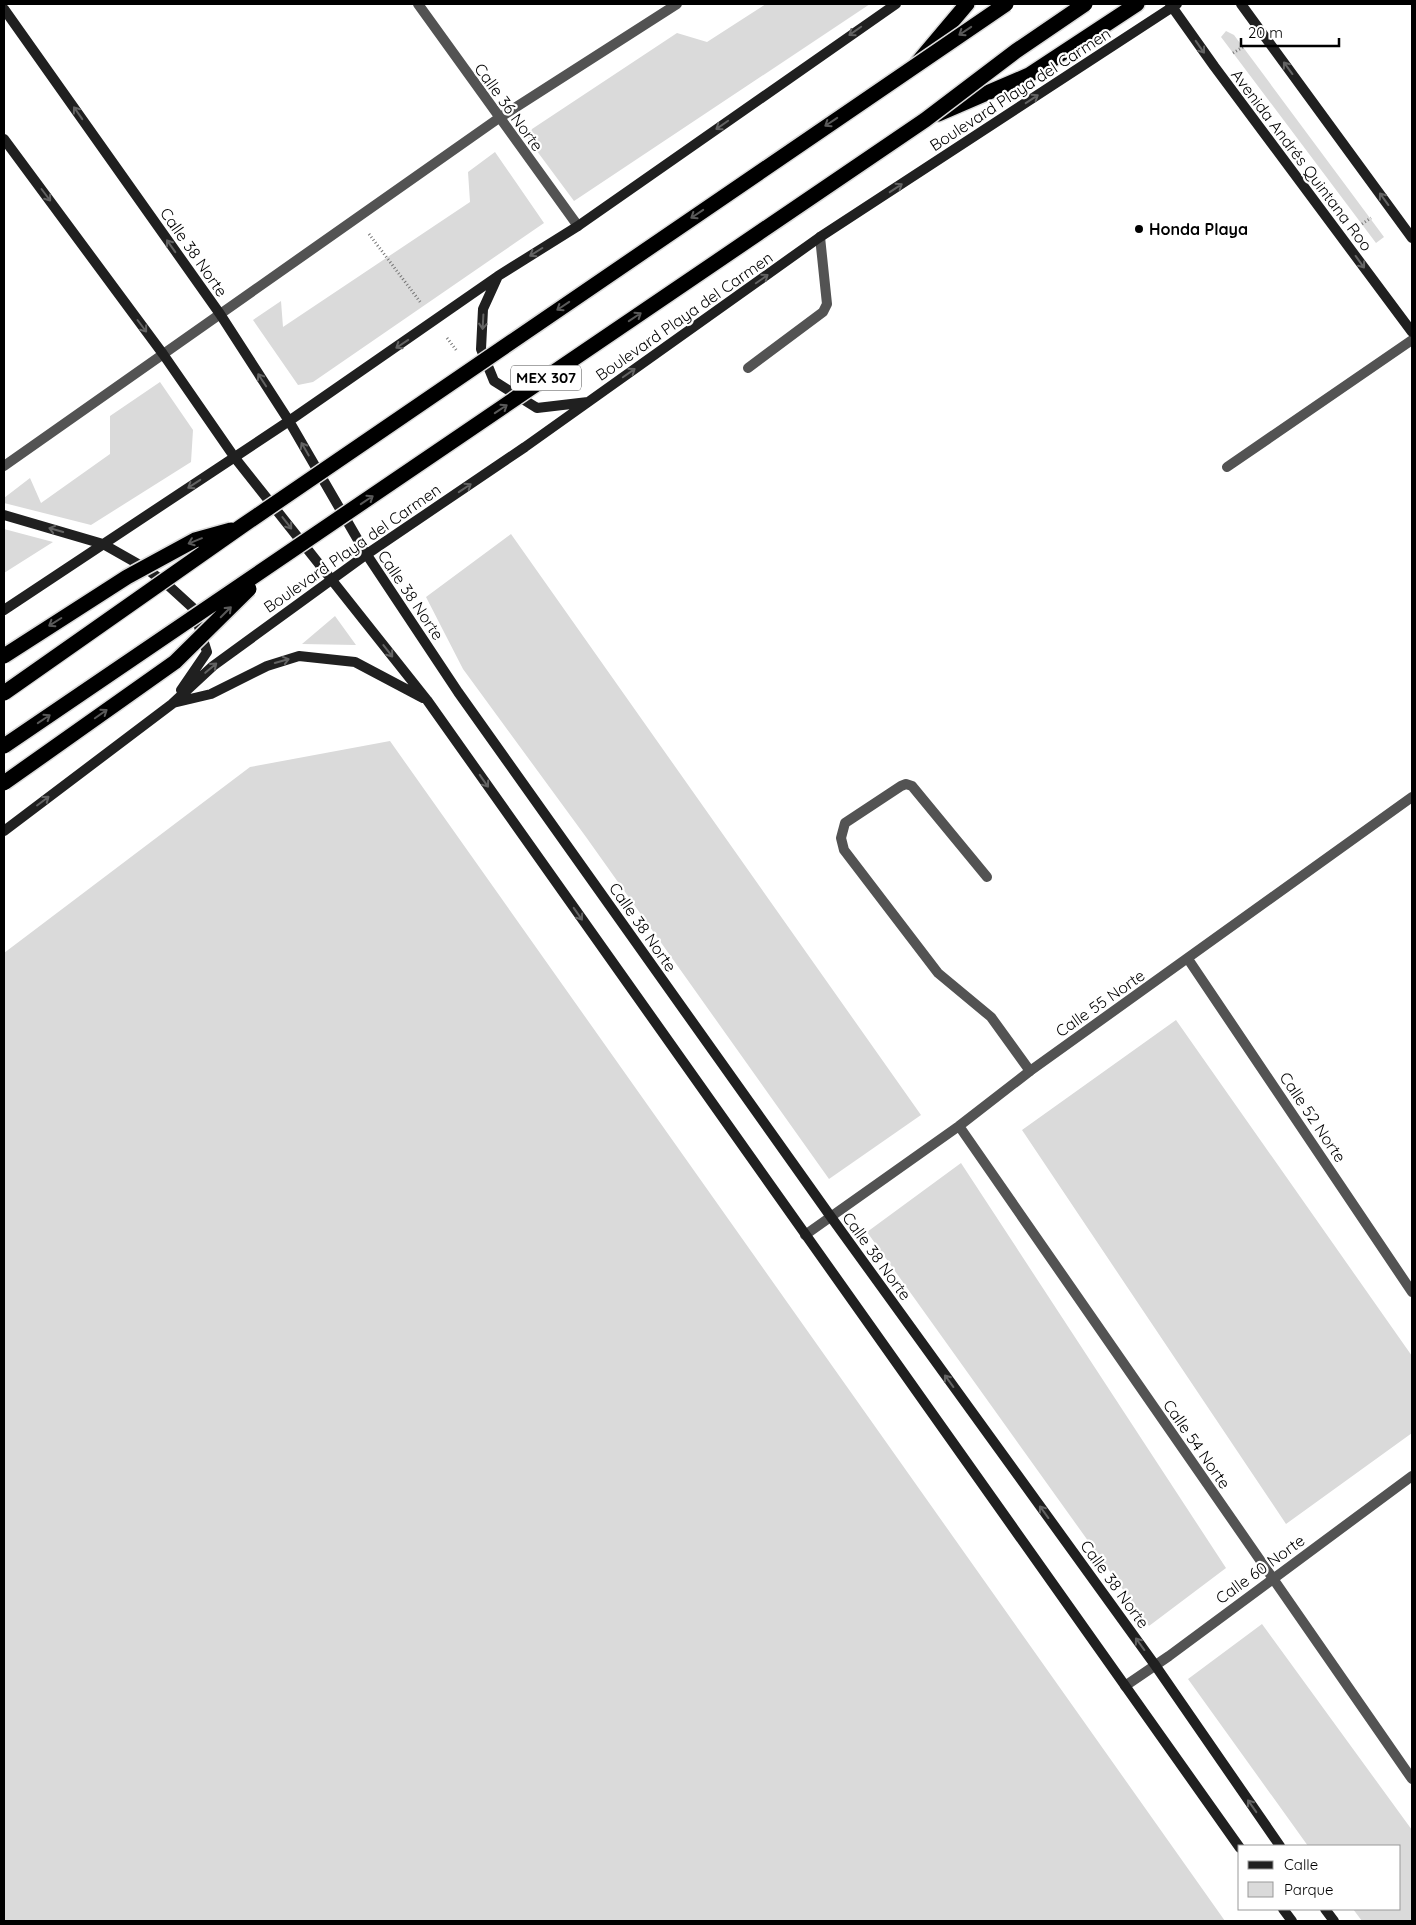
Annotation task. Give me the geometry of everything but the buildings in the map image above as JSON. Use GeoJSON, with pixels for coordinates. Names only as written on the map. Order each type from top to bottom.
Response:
{"type":"FeatureCollection","features":[{"type":"Feature","properties":{"kind":"highway"},"geometry":{"type":"LineString","coordinates":[[916,64],[967,4]]}},
{"type":"Feature","properties":{"kind":"highway","name":"MEX 307"},"geometry":{"type":"LineString","coordinates":[[4,693],[242,526],[1006,4]]}},
{"type":"Feature","properties":{"kind":"highway","name":"MEX 307"},"geometry":{"type":"LineString","coordinates":[[4,746],[925,120],[1016,50],[1085,4]]}},
{"type":"Feature","properties":{"kind":"highway"},"geometry":{"type":"LineString","coordinates":[[925,120],[1029,74],[1137,4]]}},
{"type":"Feature","properties":{"kind":"highway"},"geometry":{"type":"LineString","coordinates":[[4,656],[127,578],[195,540],[242,526]]}},
{"type":"Feature","properties":{"kind":"highway"},"geometry":{"type":"LineString","coordinates":[[4,783],[175,662],[277,562]]}},
{"type":"Feature","properties":{"kind":"main road"},"geometry":{"type":"LineString","coordinates":[[4,610],[235,458],[498,276],[578,226],[896,4]]}},
{"type":"Feature","properties":{"kind":"main road"},"geometry":{"type":"LineString","coordinates":[[1241,4],[1412,238]]}},
{"type":"Feature","properties":{"kind":"main road","name":"Boulevard Playa del Carmen"},"geometry":{"type":"LineString","coordinates":[[4,831],[172,704],[213,666],[331,579],[525,447],[820,237],[1173,5]]}},
{"type":"Feature","properties":{"kind":"main road","name":"Avenida Andrés Quintana Roo"},"geometry":{"type":"LineString","coordinates":[[1173,5],[1214,66],[1412,332]]}},
{"type":"Feature","properties":{"kind":"main road","name":"Calle 38 Norte"},"geometry":{"type":"LineString","coordinates":[[4,9],[220,314],[289,421],[367,554],[458,692],[831,1218],[1155,1665],[1279,1845]]}},
{"type":"Feature","properties":{"kind":"main road"},"geometry":{"type":"LineString","coordinates":[[4,139],[163,354],[235,458],[427,700],[1238,1845]]}},
{"type":"Feature","properties":{"kind":"main road"},"geometry":{"type":"LineString","coordinates":[[498,276],[483,309],[481,349],[494,381],[537,408],[589,401]]}},
{"type":"Feature","properties":{"kind":"main road"},"geometry":{"type":"LineString","coordinates":[[4,515],[103,544],[147,569],[193,608],[207,652],[172,704]]}},
{"type":"Feature","properties":{"kind":"main road"},"geometry":{"type":"LineString","coordinates":[[172,704],[211,694],[267,666],[299,656],[355,662],[427,700]]}},
{"type":"Feature","properties":{"kind":"main road"},"geometry":{"type":"LineString","coordinates":[[1284,1910],[1292,1921]]}},
{"type":"Feature","properties":{"kind":"main road"},"geometry":{"type":"LineString","coordinates":[[1326,1910],[1334,1921]]}},
{"type":"Feature","properties":{"kind":"street","name":"Calle 36 Norte"},"geometry":{"type":"LineString","coordinates":[[418,4],[578,226]]}},
{"type":"Feature","properties":{"kind":"street"},"geometry":{"type":"LineString","coordinates":[[4,466],[499,118],[677,4]]}},
{"type":"Feature","properties":{"kind":"street"},"geometry":{"type":"LineString","coordinates":[[748,368],[823,312],[826,304],[820,237]]}},
{"type":"Feature","properties":{"kind":"street"},"geometry":{"type":"LineString","coordinates":[[1227,467],[1412,340]]}},
{"type":"Feature","properties":{"kind":"street"},"geometry":{"type":"LineString","coordinates":[[987,877],[912,786],[906,784],[901,786],[845,823],[841,838],[844,850],[938,973],[991,1017],[1030,1071]]}},
{"type":"Feature","properties":{"kind":"street","name":"Calle 55 Norte"},"geometry":{"type":"LineString","coordinates":[[805,1235],[959,1126],[1030,1071],[1412,797]]}},
{"type":"Feature","properties":{"kind":"street","name":"Calle 52 Norte"},"geometry":{"type":"LineString","coordinates":[[1188,959],[1412,1292]]}},
{"type":"Feature","properties":{"kind":"street","name":"Calle 54 Norte"},"geometry":{"type":"LineString","coordinates":[[959,1126],[1412,1779]]}},
{"type":"Feature","properties":{"kind":"street","name":"Calle 60 Norte"},"geometry":{"type":"LineString","coordinates":[[1125,1686],[1412,1476]]}},
{"type":"Feature","properties":{"kind":"path"},"geometry":{"type":"LineString","coordinates":[[1233,53],[1243,47]]}},
{"type":"Feature","properties":{"kind":"path"},"geometry":{"type":"LineString","coordinates":[[1362,224],[1371,218]]}},
{"type":"Feature","properties":{"kind":"green space"},"geometry":{"type":"Polygon","coordinates":[[[766,4],[870,4],[574,201],[528,139],[532,129],[677,33],[707,42],[766,4]]]}},
{"type":"Feature","properties":{"kind":"green space"},"geometry":{"type":"Polygon","coordinates":[[[1226,31],[1234,35],[1384,237],[1376,243],[1221,37],[1226,31]]]}},
{"type":"Feature","properties":{"kind":"green space"},"geometry":{"type":"Polygon","coordinates":[[[495,152],[544,223],[313,382],[298,385],[253,320],[281,301],[283,327],[470,202],[468,172],[495,152]]]}},
{"type":"Feature","properties":{"kind":"green space"},"geometry":{"type":"Polygon","coordinates":[[[160,382],[193,430],[191,462],[91,525],[4,503],[4,498],[30,478],[41,503],[110,454],[110,416],[160,382]]]}},
{"type":"Feature","properties":{"kind":"green space"},"geometry":{"type":"Polygon","coordinates":[[[4,529],[53,542],[4,573],[4,529]]]}},
{"type":"Feature","properties":{"kind":"green space"},"geometry":{"type":"Polygon","coordinates":[[[511,534],[921,1115],[829,1179],[586,837],[463,669],[426,597],[511,534]]]}},
{"type":"Feature","properties":{"kind":"green space"},"geometry":{"type":"Polygon","coordinates":[[[335,616],[356,645],[302,644],[335,616]]]}},
{"type":"Feature","properties":{"kind":"green space"},"geometry":{"type":"Polygon","coordinates":[[[390,741],[1225,1921],[4,1921],[4,953],[250,767],[390,741]]]}},
{"type":"Feature","properties":{"kind":"green space"},"geometry":{"type":"Polygon","coordinates":[[[1176,1020],[1412,1356],[1412,1433],[1286,1524],[1022,1130],[1176,1020]]]}},
{"type":"Feature","properties":{"kind":"green space"},"geometry":{"type":"Polygon","coordinates":[[[961,1163],[1226,1568],[1149,1626],[867,1232],[961,1163]]]}},
{"type":"Feature","properties":{"kind":"green space"},"geometry":{"type":"Polygon","coordinates":[[[1262,1624],[1412,1830],[1412,1921],[1362,1921],[1354,1910],[1401,1910],[1401,1845],[1307,1845],[1188,1679],[1262,1624]]]}},
{"type":"Feature","properties":{"kind":"place","name":"Honda Playa"},"geometry":{"type":"Point","coordinates":[1139,229]}}]}
